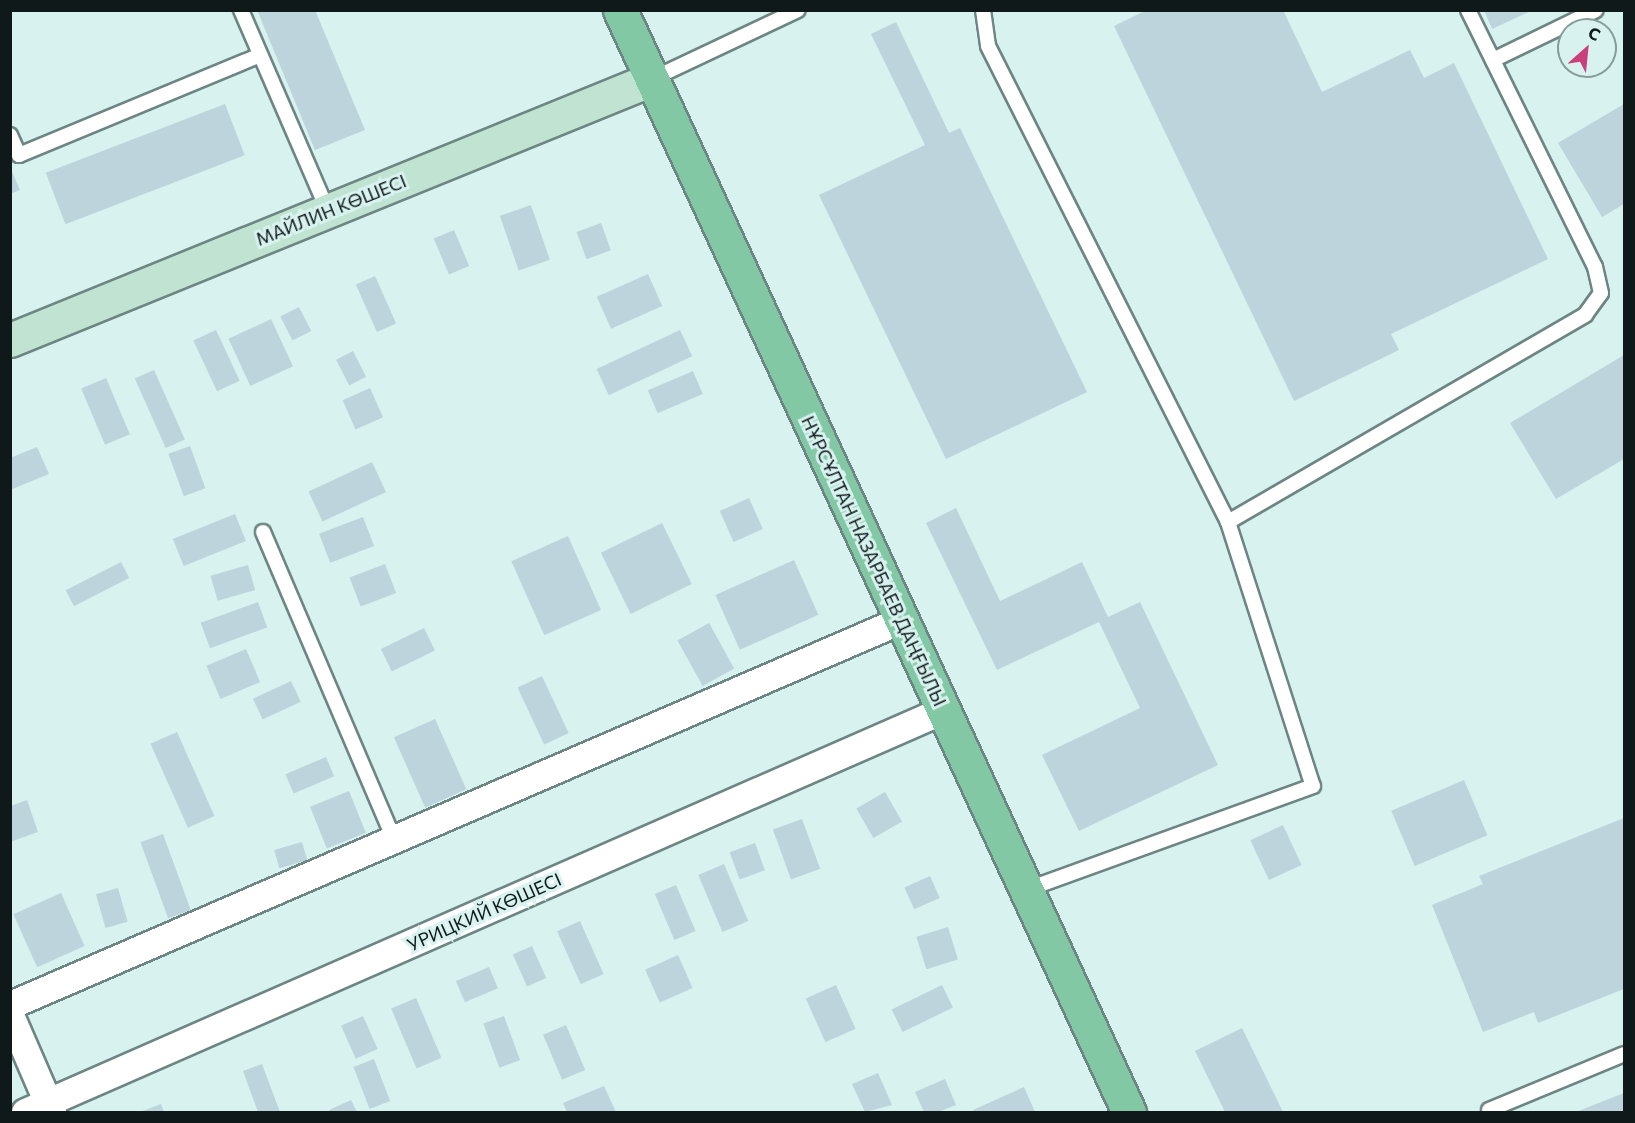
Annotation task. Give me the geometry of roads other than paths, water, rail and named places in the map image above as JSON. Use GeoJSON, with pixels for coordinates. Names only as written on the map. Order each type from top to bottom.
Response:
{"type":"FeatureCollection","features":[{"type":"Feature","properties":{"kind":"main road","name":"НҰРСҰЛТАН НАЗАРБАЕВ ДАҢҒЫЛЫ"},"geometry":{"type":"LineString","coordinates":[[620,10],[1129,1113]]}},
{"type":"Feature","properties":{"kind":"main road","name":"МАЙЛИН КӨШЕСІ"},"geometry":{"type":"LineString","coordinates":[[10,340],[652,79]]}},
{"type":"Feature","properties":{"kind":"street"},"geometry":{"type":"LineString","coordinates":[[10,1005],[901,620]]}},
{"type":"Feature","properties":{"kind":"street","name":"УРИЦКИЙ КӨШЕСІ"},"geometry":{"type":"LineString","coordinates":[[41,1109],[943,710]]}},
{"type":"Feature","properties":{"kind":"street"},"geometry":{"type":"LineString","coordinates":[[10,1016],[41,1109]]}},
{"type":"Feature","properties":{"kind":"lane"},"geometry":{"type":"LineString","coordinates":[[241,10],[328,211]]}},
{"type":"Feature","properties":{"kind":"lane"},"geometry":{"type":"LineString","coordinates":[[652,79],[783,14],[798,10]]}},
{"type":"Feature","properties":{"kind":"lane"},"geometry":{"type":"LineString","coordinates":[[983,10],[988,46],[1228,522],[1313,786],[1026,890]]}},
{"type":"Feature","properties":{"kind":"lane"},"geometry":{"type":"LineString","coordinates":[[1228,522],[1585,315],[1601,293],[1595,267],[1468,10]]}},
{"type":"Feature","properties":{"kind":"lane"},"geometry":{"type":"LineString","coordinates":[[1493,60],[1596,10]]}},
{"type":"Feature","properties":{"kind":"lane"},"geometry":{"type":"LineString","coordinates":[[10,135],[19,155],[260,55]]}},
{"type":"Feature","properties":{"kind":"lane"},"geometry":{"type":"LineString","coordinates":[[263,532],[394,839]]}},
{"type":"Feature","properties":{"kind":"lane"},"geometry":{"type":"LineString","coordinates":[[1489,1110],[1624,1054]]}}]}
